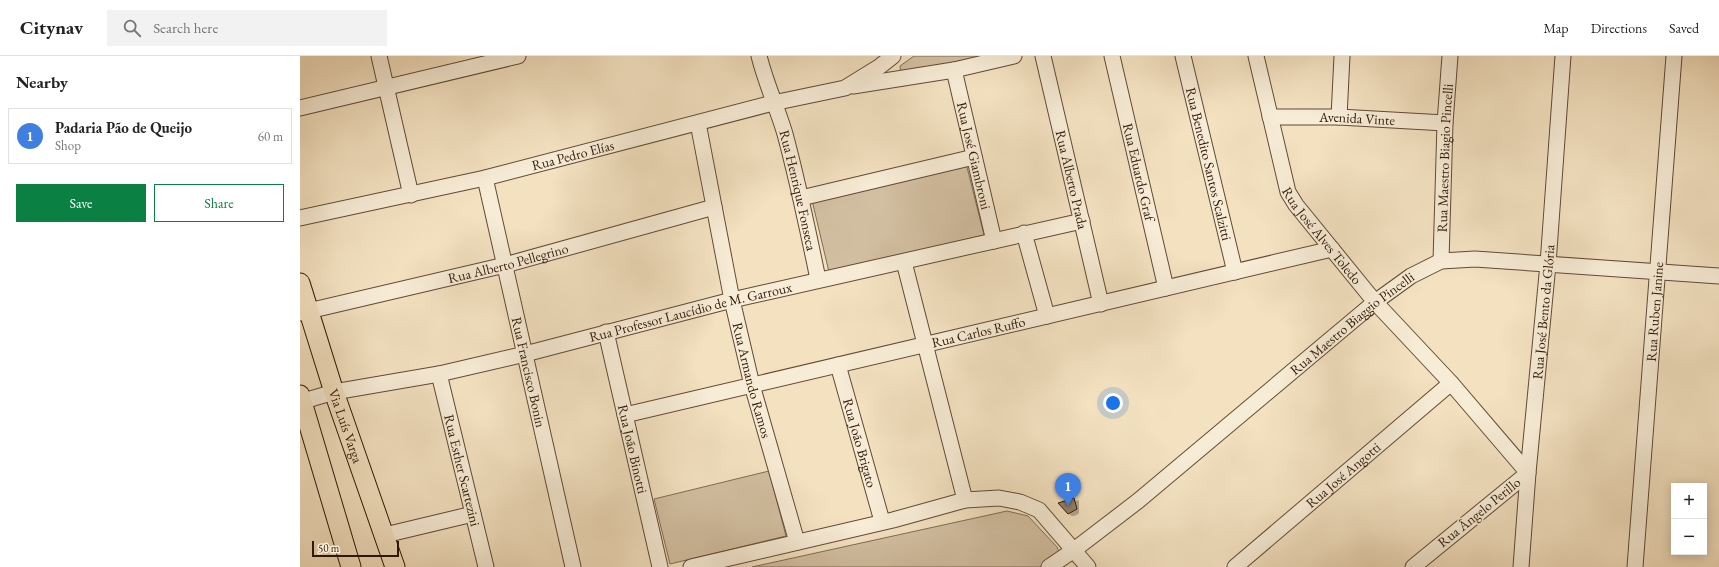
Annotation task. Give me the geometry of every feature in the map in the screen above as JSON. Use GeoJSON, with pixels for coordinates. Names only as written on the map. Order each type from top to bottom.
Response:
{"type":"FeatureCollection","features":[{"type":"Feature","properties":{"kind":"main road","name":"Via Luís Varga"},"geometry":{"type":"LineString","coordinates":[[300,283],[304,312],[334,392],[395,567]]}},
{"type":"Feature","properties":{"kind":"main road"},"geometry":{"type":"LineString","coordinates":[[301,399],[351,567]]}},
{"type":"Feature","properties":{"kind":"street"},"geometry":{"type":"LineString","coordinates":[[379,56],[412,195]]}},
{"type":"Feature","properties":{"kind":"street"},"geometry":{"type":"LineString","coordinates":[[300,108],[518,56]]}},
{"type":"Feature","properties":{"kind":"street","name":"Rua Henrique Fonseca"},"geometry":{"type":"LineString","coordinates":[[760,56],[773,103],[784,132],[801,198],[818,279]]}},
{"type":"Feature","properties":{"kind":"street","name":"Rua Pedro Elías"},"geometry":{"type":"LineString","coordinates":[[844,88],[879,67],[893,56]]}},
{"type":"Feature","properties":{"kind":"street","name":"Rua Pedro Elías"},"geometry":{"type":"LineString","coordinates":[[300,218],[485,178],[773,103],[844,88],[954,70],[1014,56]]}},
{"type":"Feature","properties":{"kind":"street","name":"Rua Alberto Prada"},"geometry":{"type":"LineString","coordinates":[[1043,56],[1101,304]]}},
{"type":"Feature","properties":{"kind":"street","name":"Rua Eduardo Graf"},"geometry":{"type":"LineString","coordinates":[[1112,56],[1166,288]]}},
{"type":"Feature","properties":{"kind":"street","name":"Rua Benedito Santos Scalzitti"},"geometry":{"type":"LineString","coordinates":[[1183,56],[1235,272]]}},
{"type":"Feature","properties":{"kind":"street","name":"Rua José Alves Toledo"},"geometry":{"type":"LineString","coordinates":[[1256,56],[1288,192],[1296,205],[1375,302],[1451,383],[1528,473]]}},
{"type":"Feature","properties":{"kind":"street"},"geometry":{"type":"LineString","coordinates":[[1339,117],[1342,56]]}},
{"type":"Feature","properties":{"kind":"street","name":"Rua Maestro Biagio Pincelli"},"geometry":{"type":"LineString","coordinates":[[1441,261],[1445,123],[1450,56]]}},
{"type":"Feature","properties":{"kind":"street","name":"Rua José Bento da Glória"},"geometry":{"type":"LineString","coordinates":[[1521,567],[1528,473],[1548,264],[1563,56]]}},
{"type":"Feature","properties":{"kind":"street","name":"Rua Ruben Janine"},"geometry":{"type":"LineString","coordinates":[[1635,567],[1674,56]]}},
{"type":"Feature","properties":{"kind":"street","name":"Rua José Giambroni"},"geometry":{"type":"LineString","coordinates":[[954,70],[994,241]]}},
{"type":"Feature","properties":{"kind":"street","name":"Avenida Vinte"},"geometry":{"type":"LineString","coordinates":[[1270,116],[1339,117],[1445,123]]}},
{"type":"Feature","properties":{"kind":"street","name":"Rua Armando Ramos"},"geometry":{"type":"LineString","coordinates":[[698,123],[732,300],[752,385],[797,542]]}},
{"type":"Feature","properties":{"kind":"street"},"geometry":{"type":"LineString","coordinates":[[801,198],[974,157]]}},
{"type":"Feature","properties":{"kind":"street","name":"Rua Francisco Bonin"},"geometry":{"type":"LineString","coordinates":[[485,178],[572,567]]}},
{"type":"Feature","properties":{"kind":"street","name":"Rua Alberto Pellegrino"},"geometry":{"type":"LineString","coordinates":[[304,312],[505,265],[714,207]]}},
{"type":"Feature","properties":{"kind":"street","name":"Rua Professor Laucídio de M. Garroux"},"geometry":{"type":"LineString","coordinates":[[301,399],[439,374],[525,354],[606,332],[818,279],[904,262],[1024,233],[1082,221]]}},
{"type":"Feature","properties":{"kind":"street"},"geometry":{"type":"LineString","coordinates":[[1024,233],[1047,316]]}},
{"type":"Feature","properties":{"kind":"street","name":"Rua Carlos Ruffo"},"geometry":{"type":"LineString","coordinates":[[624,415],[1332,249]]}},
{"type":"Feature","properties":{"kind":"street","name":"Rua Maestro Biaggio Pincelli"},"geometry":{"type":"LineString","coordinates":[[1049,567],[1074,550],[1138,501],[1375,302],[1411,276],[1441,261],[1475,259],[1719,276]]}},
{"type":"Feature","properties":{"kind":"street"},"geometry":{"type":"LineString","coordinates":[[904,262],[965,500]]}},
{"type":"Feature","properties":{"kind":"street","name":"Rua João Binotti"},"geometry":{"type":"LineString","coordinates":[[606,332],[660,567]]}},
{"type":"Feature","properties":{"kind":"street","name":"Rua João Brigato"},"geometry":{"type":"LineString","coordinates":[[838,365],[882,521]]}},
{"type":"Feature","properties":{"kind":"street","name":"Rua Esther Scartezini"},"geometry":{"type":"LineString","coordinates":[[439,374],[486,567]]}},
{"type":"Feature","properties":{"kind":"street","name":"Rua José Angotti"},"geometry":{"type":"LineString","coordinates":[[1235,567],[1451,383]]}},
{"type":"Feature","properties":{"kind":"street","name":"Rua Ângelo Perillo"},"geometry":{"type":"LineString","coordinates":[[1412,567],[1528,473]]}},
{"type":"Feature","properties":{"kind":"street"},"geometry":{"type":"LineString","coordinates":[[691,567],[882,521],[893,520],[965,500],[999,498],[1020,502],[1039,510],[1088,567]]}},
{"type":"Feature","properties":{"kind":"street"},"geometry":{"type":"LineString","coordinates":[[385,535],[472,514]]}},
{"type":"Feature","properties":{"kind":"shaded area"},"geometry":{"type":"Polygon","coordinates":[[[914,56],[983,56],[901,75],[900,66],[914,56]]]}},
{"type":"Feature","properties":{"kind":"shaded area"},"geometry":{"type":"Polygon","coordinates":[[[965,159],[984,235],[829,272],[811,196],[965,159]]]}},
{"type":"Feature","properties":{"kind":"shaded area"},"geometry":{"type":"Polygon","coordinates":[[[769,471],[786,536],[670,564],[654,499],[769,471]]]}},
{"type":"Feature","properties":{"kind":"shaded area"},"geometry":{"type":"Polygon","coordinates":[[[1007,511],[1028,516],[1057,547],[1060,554],[1056,561],[1040,567],[752,567],[1007,511]]]}},
{"type":"Feature","properties":{"kind":"building"},"geometry":{"type":"Polygon","coordinates":[[[1074,498],[1077,509],[1068,514],[1058,503],[1074,498]]]}},
{"type":"Feature","properties":{"kind":"place","name":"Padaria Pão de Queijo"},"geometry":{"type":"Point","coordinates":[1068,506]}}]}
